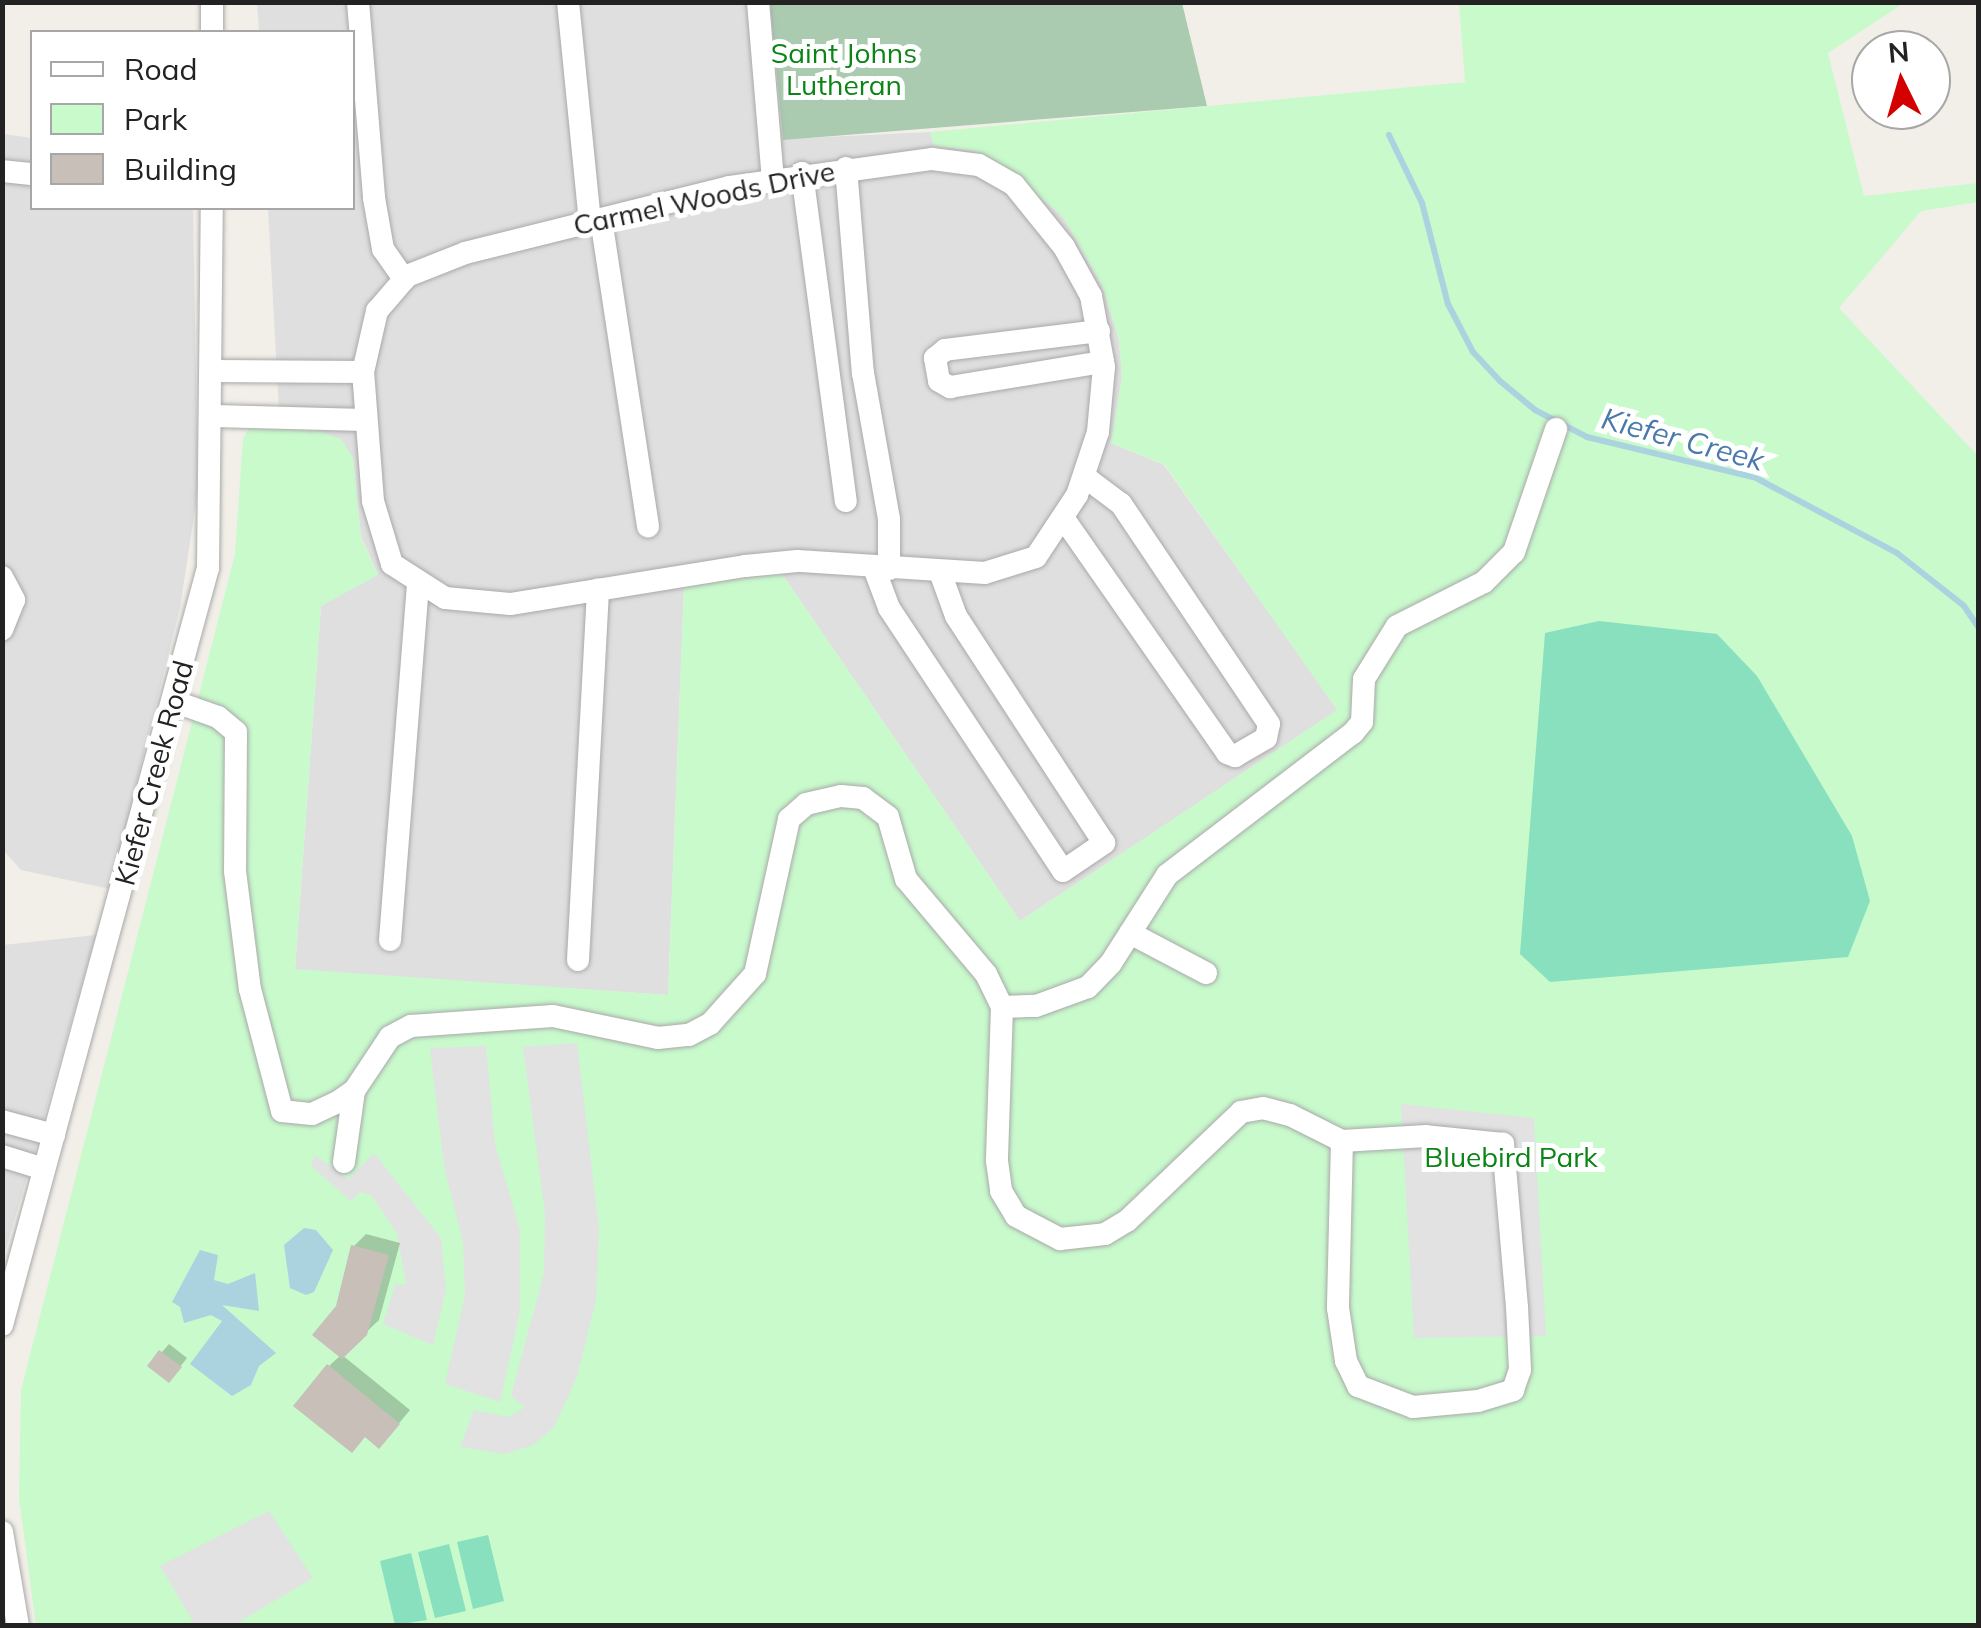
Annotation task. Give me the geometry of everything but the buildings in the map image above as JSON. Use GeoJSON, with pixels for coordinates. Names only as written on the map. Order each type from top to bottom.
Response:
{"type":"FeatureCollection","features":[{"type":"Feature","properties":{"kind":"street"},"geometry":{"type":"LineString","coordinates":[[212,2],[212,30]]}},
{"type":"Feature","properties":{"kind":"street"},"geometry":{"type":"LineString","coordinates":[[358,2],[374,198],[383,248],[404,279]]}},
{"type":"Feature","properties":{"kind":"street"},"geometry":{"type":"LineString","coordinates":[[568,2],[595,220],[648,526]]}},
{"type":"Feature","properties":{"kind":"street"},"geometry":{"type":"LineString","coordinates":[[758,2],[773,179]]}},
{"type":"Feature","properties":{"kind":"street","name":"Carmel Woods Drive"},"geometry":{"type":"LineString","coordinates":[[949,159],[997,172],[1030,200],[1078,266],[1100,331],[1103,362],[1098,432],[1085,477],[1064,519],[1022,566],[940,572],[797,561],[470,604],[418,586],[392,564],[379,536],[362,372],[378,310],[404,279],[430,263],[595,220],[802,173],[949,159]]}},
{"type":"Feature","properties":{"kind":"street"},"geometry":{"type":"LineString","coordinates":[[846,168],[863,374],[890,530],[881,569],[889,608],[1064,870],[1104,843],[956,616],[940,572]]}},
{"type":"Feature","properties":{"kind":"street"},"geometry":{"type":"LineString","coordinates":[[2,171],[30,174]]}},
{"type":"Feature","properties":{"kind":"street"},"geometry":{"type":"LineString","coordinates":[[802,173],[846,502]]}},
{"type":"Feature","properties":{"kind":"street","name":"Kiefer Creek Road"},"geometry":{"type":"LineString","coordinates":[[2,1325],[208,568],[214,416],[212,210]]}},
{"type":"Feature","properties":{"kind":"street"},"geometry":{"type":"LineString","coordinates":[[1100,331],[945,350],[936,358],[939,380],[950,387],[1103,362]]}},
{"type":"Feature","properties":{"kind":"street"},"geometry":{"type":"LineString","coordinates":[[214,371],[362,372]]}},
{"type":"Feature","properties":{"kind":"street"},"geometry":{"type":"LineString","coordinates":[[214,416],[366,420]]}},
{"type":"Feature","properties":{"kind":"street"},"geometry":{"type":"LineString","coordinates":[[1002,1007],[1036,1006],[1088,987],[1130,933],[1167,875],[1353,733],[1362,722],[1364,679],[1379,650],[1404,618],[1502,568],[1556,430]]}},
{"type":"Feature","properties":{"kind":"street"},"geometry":{"type":"LineString","coordinates":[[1064,519],[1227,753],[1236,756],[1266,738],[1269,724],[1121,504],[1085,477]]}},
{"type":"Feature","properties":{"kind":"street"},"geometry":{"type":"LineString","coordinates":[[2,577],[14,600],[2,630]]}},
{"type":"Feature","properties":{"kind":"street"},"geometry":{"type":"LineString","coordinates":[[390,940],[418,586]]}},
{"type":"Feature","properties":{"kind":"street"},"geometry":{"type":"LineString","coordinates":[[578,960],[598,590]]}},
{"type":"Feature","properties":{"kind":"street"},"geometry":{"type":"LineString","coordinates":[[173,701],[218,717],[236,732],[236,871],[250,988],[282,1110],[312,1114],[354,1091]]}},
{"type":"Feature","properties":{"kind":"street"},"geometry":{"type":"LineString","coordinates":[[344,1162],[354,1091],[377,1051],[398,1029],[552,1016],[658,1038],[689,1035],[710,1024],[754,974],[789,819],[823,798],[862,798],[888,818],[906,879],[986,974],[1002,1007],[996,1126],[1001,1190],[1016,1216],[1036,1230],[1084,1241],[1116,1228],[1242,1112],[1263,1108],[1290,1115],[1342,1141],[1426,1136],[1503,1144],[1520,1370],[1513,1390],[1478,1401],[1413,1407],[1358,1386],[1346,1362],[1338,1308],[1342,1141]]}},
{"type":"Feature","properties":{"kind":"street"},"geometry":{"type":"LineString","coordinates":[[1130,933],[1206,973]]}},
{"type":"Feature","properties":{"kind":"street"},"geometry":{"type":"LineString","coordinates":[[2,1121],[54,1135]]}},
{"type":"Feature","properties":{"kind":"street"},"geometry":{"type":"LineString","coordinates":[[2,1156],[44,1168]]}},
{"type":"Feature","properties":{"kind":"street"},"geometry":{"type":"LineString","coordinates":[[2,1532],[18,1626]]}},
{"type":"Feature","properties":{"kind":"shaded area"},"geometry":{"type":"Polygon","coordinates":[[[257,3],[770,3],[783,139],[930,132],[935,146],[973,150],[1011,171],[1063,217],[1102,285],[1119,340],[1122,377],[1111,443],[1164,465],[1338,710],[1020,921],[782,574],[684,587],[668,995],[295,970],[321,606],[378,574],[361,537],[353,458],[341,440],[280,429],[268,210],[355,210],[355,30],[259,30],[257,3]]]}},
{"type":"Feature","properties":{"kind":"shaded area"},"geometry":{"type":"Polygon","coordinates":[[[3,134],[30,138],[30,210],[193,210],[198,490],[180,608],[110,889],[21,870],[3,850],[3,134]]]}},
{"type":"Feature","properties":{"kind":"shaded area"},"geometry":{"type":"Polygon","coordinates":[[[96,935],[26,1180],[3,1259],[3,945],[96,935]]]}},
{"type":"Feature","properties":{"kind":"shaded area"},"geometry":{"type":"Polygon","coordinates":[[[577,1043],[599,1228],[596,1300],[577,1377],[554,1427],[532,1446],[504,1454],[460,1447],[474,1410],[508,1417],[525,1407],[511,1396],[544,1273],[545,1214],[523,1047],[577,1043]]]}},
{"type":"Feature","properties":{"kind":"shaded area"},"geometry":{"type":"Polygon","coordinates":[[[486,1046],[495,1144],[520,1230],[520,1311],[500,1402],[445,1384],[465,1295],[463,1242],[444,1166],[430,1048],[486,1046]]]}},
{"type":"Feature","properties":{"kind":"shaded area"},"geometry":{"type":"Polygon","coordinates":[[[1401,1104],[1534,1118],[1546,1336],[1414,1338],[1401,1104]]]}},
{"type":"Feature","properties":{"kind":"shaded area"},"geometry":{"type":"Polygon","coordinates":[[[374,1153],[441,1238],[446,1289],[433,1345],[383,1324],[395,1285],[406,1284],[397,1233],[371,1195],[360,1192],[351,1201],[311,1166],[315,1155],[348,1179],[374,1153]]]}},
{"type":"Feature","properties":{"kind":"shaded area"},"geometry":{"type":"Polygon","coordinates":[[[269,1511],[313,1578],[234,1625],[195,1625],[160,1566],[269,1511]]]}},
{"type":"Feature","properties":{"kind":"green space","name":"Saint Johns Lutheran"},"geometry":{"type":"Polygon","coordinates":[[[770,3],[1182,3],[1207,106],[783,140],[770,3]]]}},
{"type":"Feature","properties":{"kind":"green space","name":"Bluebird Park"},"geometry":{"type":"Polygon","coordinates":[[[1459,3],[1904,3],[1863,30],[1851,30],[1851,38],[1828,53],[1864,196],[1978,183],[1978,202],[1921,211],[1839,308],[1978,456],[1978,1625],[36,1626],[19,1498],[21,1390],[235,554],[243,438],[250,427],[315,430],[341,439],[353,458],[361,538],[378,575],[321,606],[295,969],[668,995],[684,586],[782,574],[1020,921],[1337,710],[1165,465],[1111,443],[1122,377],[1119,340],[1102,285],[1063,217],[1011,171],[973,150],[934,146],[930,132],[1465,82],[1459,3]]]}},
{"type":"Feature","properties":{"kind":"green space"},"geometry":{"type":"Polygon","coordinates":[[[1599,621],[1717,634],[1757,676],[1852,836],[1870,901],[1848,957],[1550,982],[1520,954],[1545,633],[1599,621]]]}},
{"type":"Feature","properties":{"kind":"green space"},"geometry":{"type":"Polygon","coordinates":[[[488,1535],[504,1601],[473,1609],[457,1542],[488,1535]]]}},
{"type":"Feature","properties":{"kind":"green space"},"geometry":{"type":"Polygon","coordinates":[[[449,1544],[466,1611],[435,1618],[418,1552],[449,1544]]]}},
{"type":"Feature","properties":{"kind":"green space"},"geometry":{"type":"Polygon","coordinates":[[[411,1553],[427,1620],[395,1625],[380,1561],[411,1553]]]}},
{"type":"Feature","properties":{"kind":"water"},"geometry":{"type":"Polygon","coordinates":[[[304,1228],[316,1230],[333,1250],[314,1292],[306,1295],[290,1288],[284,1245],[304,1228]]]}},
{"type":"Feature","properties":{"kind":"water"},"geometry":{"type":"Polygon","coordinates":[[[200,1250],[218,1255],[214,1280],[228,1284],[255,1273],[259,1311],[222,1305],[276,1353],[259,1366],[251,1385],[232,1396],[190,1364],[222,1321],[211,1315],[184,1323],[180,1307],[172,1302],[200,1250]]]}},
{"type":"Feature","properties":{"kind":"waterway","name":"Kiefer Creek"},"geometry":{"type":"LineString","coordinates":[[1389,135],[1422,203],[1448,304],[1473,352],[1500,381],[1535,410],[1587,437],[1756,478],[1897,553],[1964,606],[1978,627]]}}]}
